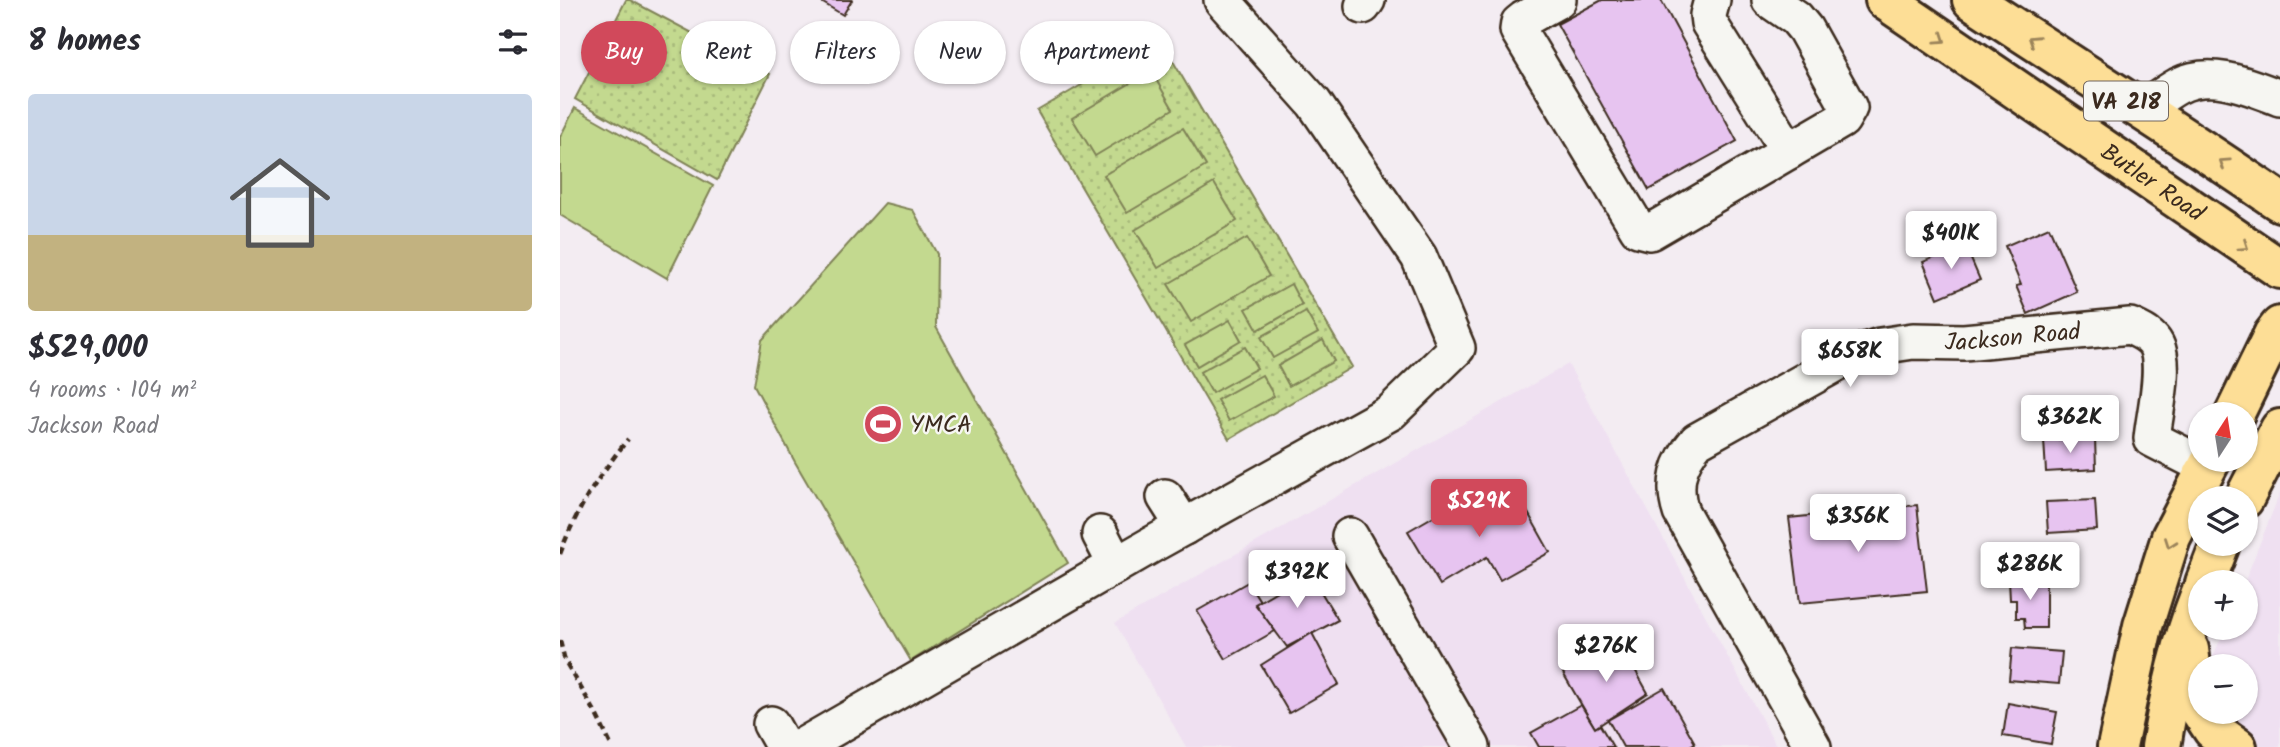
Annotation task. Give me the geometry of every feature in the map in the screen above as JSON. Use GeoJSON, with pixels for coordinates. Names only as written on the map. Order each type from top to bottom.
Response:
{"type":"FeatureCollection","features":[{"type":"Feature","properties":{"kind":"main road","name":"Butler Road"},"geometry":{"type":"LineString","coordinates":[[1885,0],[2280,270]]}},
{"type":"Feature","properties":{"kind":"main road","name":"VA 218"},"geometry":{"type":"LineString","coordinates":[[1972,0],[2219,159],[2280,202]]}},
{"type":"Feature","properties":{"kind":"main road"},"geometry":{"type":"LineString","coordinates":[[2240,402],[2280,326]]}},
{"type":"Feature","properties":{"kind":"main road"},"geometry":{"type":"LineString","coordinates":[[2251,486],[2280,429]]}},
{"type":"Feature","properties":{"kind":"main road"},"geometry":{"type":"LineString","coordinates":[[2117,747],[2143,626],[2171,537],[2204,472]]}},
{"type":"Feature","properties":{"kind":"main road"},"geometry":{"type":"LineString","coordinates":[[2161,747],[2175,674],[2188,629]]}},
{"type":"Feature","properties":{"kind":"main road"},"geometry":{"type":"LineString","coordinates":[[2209,724],[2213,730],[2237,747]]}},
{"type":"Feature","properties":{"kind":"street"},"geometry":{"type":"LineString","coordinates":[[801,747],[1116,565],[1391,412],[1457,348],[1419,257],[1314,103],[1222,0]]}},
{"type":"Feature","properties":{"kind":"street"},"geometry":{"type":"LineString","coordinates":[[1558,0],[1524,19],[1519,23],[1518,30],[1638,229],[1650,232],[1842,120],[1849,108],[1805,29],[1796,18],[1770,0]]}},
{"type":"Feature","properties":{"kind":"street"},"geometry":{"type":"LineString","coordinates":[[1712,0],[1709,23],[1789,151]]}},
{"type":"Feature","properties":{"kind":"street"},"geometry":{"type":"LineString","coordinates":[[2141,111],[2180,85],[2202,79],[2239,82],[2280,98]]}},
{"type":"Feature","properties":{"kind":"street","name":"Jackson Road"},"geometry":{"type":"LineString","coordinates":[[1813,747],[1681,512],[1676,498],[1676,476],[1685,455],[1697,441],[1848,357],[1880,346],[1913,341],[1964,342],[2130,326],[2146,333],[2156,345],[2161,362],[2152,439],[2188,454]]}},
{"type":"Feature","properties":{"kind":"street"},"geometry":{"type":"LineString","coordinates":[[1165,497],[1184,527]]}},
{"type":"Feature","properties":{"kind":"street"},"geometry":{"type":"LineString","coordinates":[[1100,534],[1116,565]]}},
{"type":"Feature","properties":{"kind":"street"},"geometry":{"type":"LineString","coordinates":[[1350,536],[1472,747]]}},
{"type":"Feature","properties":{"kind":"path"},"geometry":{"type":"LineString","coordinates":[[560,554],[580,505],[628,439]]}},
{"type":"Feature","properties":{"kind":"path"},"geometry":{"type":"LineString","coordinates":[[560,641],[563,663],[594,710],[612,747]]}},
{"type":"Feature","properties":{"kind":"shaded area"},"geometry":{"type":"Polygon","coordinates":[[[1568,364],[1777,747],[1186,747],[1115,623],[1568,364]]]}},
{"type":"Feature","properties":{"kind":"shaded area"},"geometry":{"type":"Polygon","coordinates":[[[2280,493],[2280,747],[2211,747],[2214,724],[2258,724],[2258,654],[2214,654],[2220,640],[2258,640],[2258,570],[2249,570],[2255,556],[2258,556],[2258,548],[2280,493]]]}},
{"type":"Feature","properties":{"kind":"green space"},"geometry":{"type":"Polygon","coordinates":[[[626,0],[630,0],[681,27],[681,84],[765,84],[717,180],[575,99],[583,84],[667,84],[667,21],[615,21],[626,0]]]}},
{"type":"Feature","properties":{"kind":"green space"},"geometry":{"type":"Polygon","coordinates":[[[1174,63],[1352,367],[1229,439],[1037,111],[1083,84],[1174,84],[1174,63]]]}},
{"type":"Feature","properties":{"kind":"green space"},"geometry":{"type":"Polygon","coordinates":[[[1129,84],[1159,84],[1173,109],[1095,156],[1072,118],[1129,84]]]}},
{"type":"Feature","properties":{"kind":"green space"},"geometry":{"type":"Polygon","coordinates":[[[575,108],[713,186],[667,278],[560,215],[560,137],[575,108]]]}},
{"type":"Feature","properties":{"kind":"green space"},"geometry":{"type":"Polygon","coordinates":[[[1183,128],[1206,166],[1127,213],[1104,175],[1183,128]]]}},
{"type":"Feature","properties":{"kind":"green space"},"geometry":{"type":"Polygon","coordinates":[[[1214,183],[1237,221],[1158,268],[1135,230],[1214,183]]]}},
{"type":"Feature","properties":{"kind":"green space","name":"YMCA"},"geometry":{"type":"Polygon","coordinates":[[[885,203],[913,210],[937,254],[936,327],[1068,563],[911,661],[795,462],[754,385],[762,340],[885,203]]]}},
{"type":"Feature","properties":{"kind":"green space"},"geometry":{"type":"Polygon","coordinates":[[[1247,238],[1269,276],[1191,322],[1168,284],[1247,238]]]}},
{"type":"Feature","properties":{"kind":"green space"},"geometry":{"type":"Polygon","coordinates":[[[1291,284],[1302,305],[1258,330],[1246,309],[1291,284]]]}},
{"type":"Feature","properties":{"kind":"green space"},"geometry":{"type":"Polygon","coordinates":[[[1306,312],[1318,333],[1273,358],[1261,337],[1306,312]]]}},
{"type":"Feature","properties":{"kind":"green space"},"geometry":{"type":"Polygon","coordinates":[[[1230,320],[1241,340],[1197,366],[1185,345],[1230,320]]]}},
{"type":"Feature","properties":{"kind":"green space"},"geometry":{"type":"Polygon","coordinates":[[[1323,340],[1334,361],[1289,386],[1278,366],[1323,340]]]}},
{"type":"Feature","properties":{"kind":"green space"},"geometry":{"type":"Polygon","coordinates":[[[1245,347],[1257,368],[1212,393],[1200,372],[1245,347]]]}},
{"type":"Feature","properties":{"kind":"green space"},"geometry":{"type":"Polygon","coordinates":[[[1262,375],[1274,396],[1229,421],[1217,400],[1262,375]]]}},
{"type":"Feature","properties":{"kind":"building"},"geometry":{"type":"Polygon","coordinates":[[[818,0],[852,0],[843,15],[818,0]]]}},
{"type":"Feature","properties":{"kind":"building"},"geometry":{"type":"Polygon","coordinates":[[[1602,0],[1661,0],[1737,141],[1649,190],[1557,24],[1602,0]]]}},
{"type":"Feature","properties":{"kind":"building"},"geometry":{"type":"Polygon","coordinates":[[[2049,227],[2077,292],[2028,314],[2016,286],[2021,285],[2005,246],[2049,227]]]}},
{"type":"Feature","properties":{"kind":"building"},"geometry":{"type":"Polygon","coordinates":[[[1965,245],[1980,280],[1938,298],[1923,262],[1965,245]]]}},
{"type":"Feature","properties":{"kind":"building"},"geometry":{"type":"Polygon","coordinates":[[[2095,438],[2096,469],[2046,472],[2044,440],[2095,438]]]}},
{"type":"Feature","properties":{"kind":"building"},"geometry":{"type":"Polygon","coordinates":[[[2095,500],[2097,530],[2048,533],[2046,502],[2095,500]]]}},
{"type":"Feature","properties":{"kind":"building"},"geometry":{"type":"Polygon","coordinates":[[[1460,501],[1523,504],[1550,552],[1500,580],[1487,557],[1440,585],[1408,531],[1460,501]]]}},
{"type":"Feature","properties":{"kind":"building"},"geometry":{"type":"Polygon","coordinates":[[[1917,505],[1927,591],[1800,603],[1789,518],[1917,505]]]}},
{"type":"Feature","properties":{"kind":"building"},"geometry":{"type":"Polygon","coordinates":[[[1309,572],[1338,620],[1287,647],[1255,604],[1309,572]]]}},
{"type":"Feature","properties":{"kind":"building"},"geometry":{"type":"Polygon","coordinates":[[[2009,580],[2046,580],[2046,628],[2025,628],[2024,618],[2016,618],[2016,600],[2010,600],[2009,580]]]}},
{"type":"Feature","properties":{"kind":"building"},"geometry":{"type":"Polygon","coordinates":[[[1248,582],[1260,601],[1255,604],[1275,631],[1226,659],[1197,611],[1248,582]]]}},
{"type":"Feature","properties":{"kind":"building"},"geometry":{"type":"Polygon","coordinates":[[[1312,633],[1339,684],[1289,713],[1261,665],[1312,633]]]}},
{"type":"Feature","properties":{"kind":"building"},"geometry":{"type":"Polygon","coordinates":[[[1619,641],[1648,693],[1595,728],[1563,673],[1619,641]]]}},
{"type":"Feature","properties":{"kind":"building"},"geometry":{"type":"Polygon","coordinates":[[[2012,648],[2062,652],[2059,684],[2009,680],[2012,648]]]}},
{"type":"Feature","properties":{"kind":"building"},"geometry":{"type":"Polygon","coordinates":[[[1664,688],[1695,743],[1688,747],[1623,747],[1608,720],[1664,688]]]}},
{"type":"Feature","properties":{"kind":"building"},"geometry":{"type":"Polygon","coordinates":[[[2008,703],[2057,712],[2051,744],[2003,736],[2008,703]]]}},
{"type":"Feature","properties":{"kind":"building"},"geometry":{"type":"Polygon","coordinates":[[[1581,705],[1595,728],[1600,725],[1613,747],[1539,747],[1531,733],[1581,705]]]}},
{"type":"Feature","properties":{"kind":"place","name":"YMCA"},"geometry":{"type":"Point","coordinates":[883,424]}}]}
